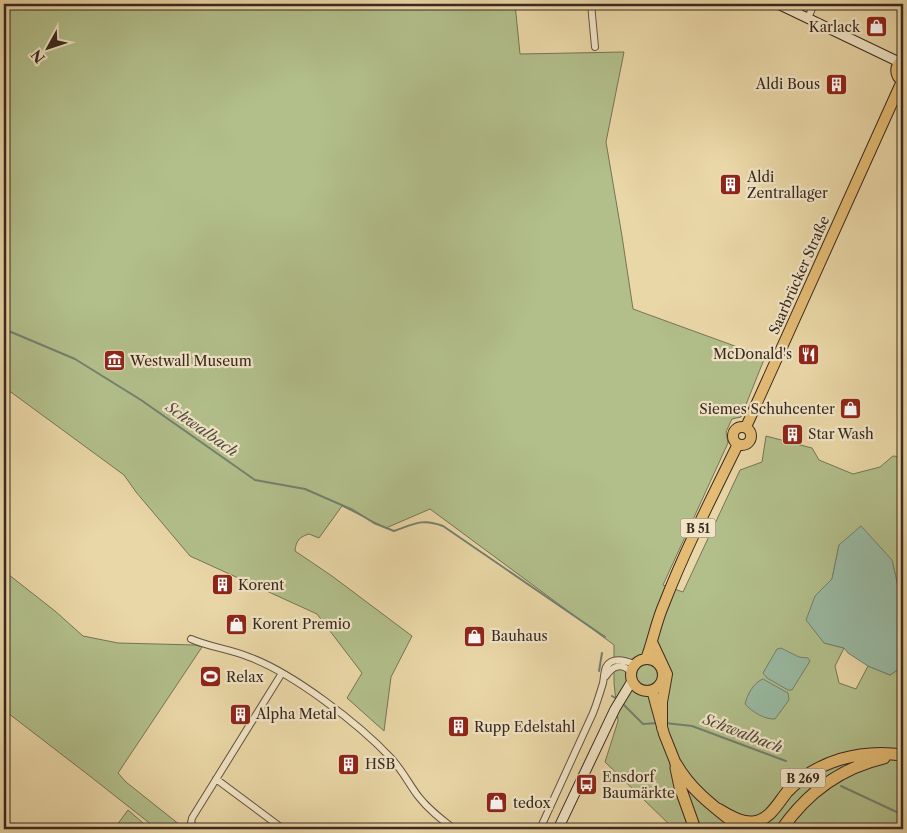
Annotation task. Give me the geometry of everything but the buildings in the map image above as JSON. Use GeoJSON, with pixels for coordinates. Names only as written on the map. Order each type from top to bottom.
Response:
{"type":"FeatureCollection","features":[{"type":"Feature","properties":{"kind":"highway","name":"B 269"},"geometry":{"type":"LineString","coordinates":[[718,810],[736,819],[754,822],[762,820],[794,785],[823,765],[861,754],[903,755]]}},
{"type":"Feature","properties":{"kind":"highway","name":"B 269"},"geometry":{"type":"LineString","coordinates":[[782,829],[801,804],[817,790],[838,776],[871,762],[903,755]]}},
{"type":"Feature","properties":{"kind":"highway"},"geometry":{"type":"LineString","coordinates":[[676,764],[692,788],[742,829]]}},
{"type":"Feature","properties":{"kind":"highway"},"geometry":{"type":"LineString","coordinates":[[676,764],[680,788],[696,829]]}},
{"type":"Feature","properties":{"kind":"main road"},"geometry":{"type":"LineString","coordinates":[[778,4],[901,61],[896,72],[903,81]]}},
{"type":"Feature","properties":{"kind":"main road","name":"Saarbrücker Straße"},"geometry":{"type":"LineString","coordinates":[[653,642],[658,618],[674,578],[738,444],[746,444],[751,439],[750,431],[746,427],[903,81]]}},
{"type":"Feature","properties":{"kind":"main road"},"geometry":{"type":"LineString","coordinates":[[653,642],[667,674],[661,716]]}},
{"type":"Feature","properties":{"kind":"main road","name":"B 51"},"geometry":{"type":"LineString","coordinates":[[652,690],[663,679],[662,668],[650,660],[653,642]]}},
{"type":"Feature","properties":{"kind":"main road"},"geometry":{"type":"LineString","coordinates":[[558,829],[615,709],[634,676],[650,660]]}},
{"type":"Feature","properties":{"kind":"main road"},"geometry":{"type":"LineString","coordinates":[[634,676],[647,691],[652,690],[661,716],[663,731],[676,764]]}},
{"type":"Feature","properties":{"kind":"street"},"geometry":{"type":"LineString","coordinates":[[592,4],[595,47]]}},
{"type":"Feature","properties":{"kind":"street"},"geometry":{"type":"LineString","coordinates":[[808,18],[814,4]]}},
{"type":"Feature","properties":{"kind":"street"},"geometry":{"type":"LineString","coordinates":[[190,639],[204,645],[249,656],[282,673],[343,716],[392,759],[427,807],[451,828]]}},
{"type":"Feature","properties":{"kind":"street"},"geometry":{"type":"LineString","coordinates":[[540,829],[593,713],[604,680],[606,667],[612,662],[622,660],[634,676]]}},
{"type":"Feature","properties":{"kind":"street"},"geometry":{"type":"LineString","coordinates":[[196,829],[191,823],[192,818],[282,673]]}},
{"type":"Feature","properties":{"kind":"street"},"geometry":{"type":"LineString","coordinates":[[216,779],[283,829]]}},
{"type":"Feature","properties":{"kind":"shaded area"},"geometry":{"type":"Polygon","coordinates":[[[4,4],[515,4],[520,54],[624,52],[606,142],[633,309],[765,357],[741,417],[732,419],[726,432],[728,443],[663,585],[683,592],[740,470],[762,462],[766,436],[812,448],[819,460],[853,474],[880,467],[893,456],[903,457],[903,593],[899,591],[892,560],[839,545],[832,579],[815,596],[824,643],[844,648],[835,666],[839,683],[856,689],[868,666],[890,675],[899,669],[903,669],[903,829],[674,829],[605,762],[618,721],[614,683],[614,645],[430,509],[386,528],[342,506],[319,538],[309,534],[300,538],[295,551],[332,576],[412,636],[391,677],[384,731],[347,698],[362,673],[317,614],[190,556],[124,475],[4,387],[4,4]]]}},
{"type":"Feature","properties":{"kind":"shaded area"},"geometry":{"type":"Polygon","coordinates":[[[861,526],[892,560],[899,591],[903,593],[903,669],[899,669],[890,675],[868,666],[848,653],[844,648],[824,643],[806,620],[815,596],[832,579],[839,545],[861,526]]]}},
{"type":"Feature","properties":{"kind":"shaded area"},"geometry":{"type":"Polygon","coordinates":[[[4,571],[55,611],[83,636],[118,643],[195,645],[202,647],[118,773],[126,782],[185,829],[157,829],[4,710],[4,571]]]}},
{"type":"Feature","properties":{"kind":"shaded area"},"geometry":{"type":"Polygon","coordinates":[[[781,648],[799,657],[808,658],[810,661],[792,690],[788,690],[767,678],[763,673],[777,649],[781,648]]]}},
{"type":"Feature","properties":{"kind":"shaded area"},"geometry":{"type":"Polygon","coordinates":[[[763,679],[788,693],[789,700],[775,719],[758,714],[745,704],[751,689],[763,679]]]}},
{"type":"Feature","properties":{"kind":"shaded area"},"geometry":{"type":"Polygon","coordinates":[[[128,810],[150,829],[114,829],[128,810]]]}},
{"type":"Feature","properties":{"kind":"waterway","name":"Schwalbach"},"geometry":{"type":"LineString","coordinates":[[4,329],[75,359],[141,400],[255,480],[305,489],[394,531],[424,522],[443,526],[605,637]]}},
{"type":"Feature","properties":{"kind":"waterway"},"geometry":{"type":"LineString","coordinates":[[599,671],[602,653]]}},
{"type":"Feature","properties":{"kind":"waterway","name":"Schwalbach"},"geometry":{"type":"LineString","coordinates":[[612,696],[617,699]]}},
{"type":"Feature","properties":{"kind":"waterway","name":"Schwalbach"},"geometry":{"type":"LineString","coordinates":[[623,704],[643,724],[658,723]]}},
{"type":"Feature","properties":{"kind":"waterway","name":"Schwalbach"},"geometry":{"type":"LineString","coordinates":[[665,723],[692,726],[786,761]]}},
{"type":"Feature","properties":{"kind":"waterway","name":"Schwalbach"},"geometry":{"type":"LineString","coordinates":[[841,786],[903,815]]}},
{"type":"Feature","properties":{"kind":"place","name":"Karlack"},"geometry":{"type":"Point","coordinates":[876,27]}},
{"type":"Feature","properties":{"kind":"place","name":"Aldi Bous"},"geometry":{"type":"Point","coordinates":[836,84]}},
{"type":"Feature","properties":{"kind":"place","name":"Aldi Zentrallager"},"geometry":{"type":"Point","coordinates":[731,185]}},
{"type":"Feature","properties":{"kind":"place","name":"McDonald's"},"geometry":{"type":"Point","coordinates":[808,354]}},
{"type":"Feature","properties":{"kind":"place","name":"Westwall Museum"},"geometry":{"type":"Point","coordinates":[114,361]}},
{"type":"Feature","properties":{"kind":"place","name":"Siemes Schuhcenter"},"geometry":{"type":"Point","coordinates":[851,409]}},
{"type":"Feature","properties":{"kind":"place","name":"Star Wash"},"geometry":{"type":"Point","coordinates":[792,434]}},
{"type":"Feature","properties":{"kind":"place","name":"Korent"},"geometry":{"type":"Point","coordinates":[222,585]}},
{"type":"Feature","properties":{"kind":"place","name":"Korent Premio"},"geometry":{"type":"Point","coordinates":[236,624]}},
{"type":"Feature","properties":{"kind":"place","name":"Bauhaus"},"geometry":{"type":"Point","coordinates":[475,636]}},
{"type":"Feature","properties":{"kind":"place","name":"Relax"},"geometry":{"type":"Point","coordinates":[210,677]}},
{"type":"Feature","properties":{"kind":"place","name":"Alpha Metal"},"geometry":{"type":"Point","coordinates":[240,714]}},
{"type":"Feature","properties":{"kind":"place","name":"Rupp Edelstahl"},"geometry":{"type":"Point","coordinates":[458,727]}},
{"type":"Feature","properties":{"kind":"place","name":"HSB"},"geometry":{"type":"Point","coordinates":[349,764]}},
{"type":"Feature","properties":{"kind":"place","name":"Ensdorf Baumärkte"},"geometry":{"type":"Point","coordinates":[586,785]}},
{"type":"Feature","properties":{"kind":"place","name":"tedox"},"geometry":{"type":"Point","coordinates":[497,803]}}]}
